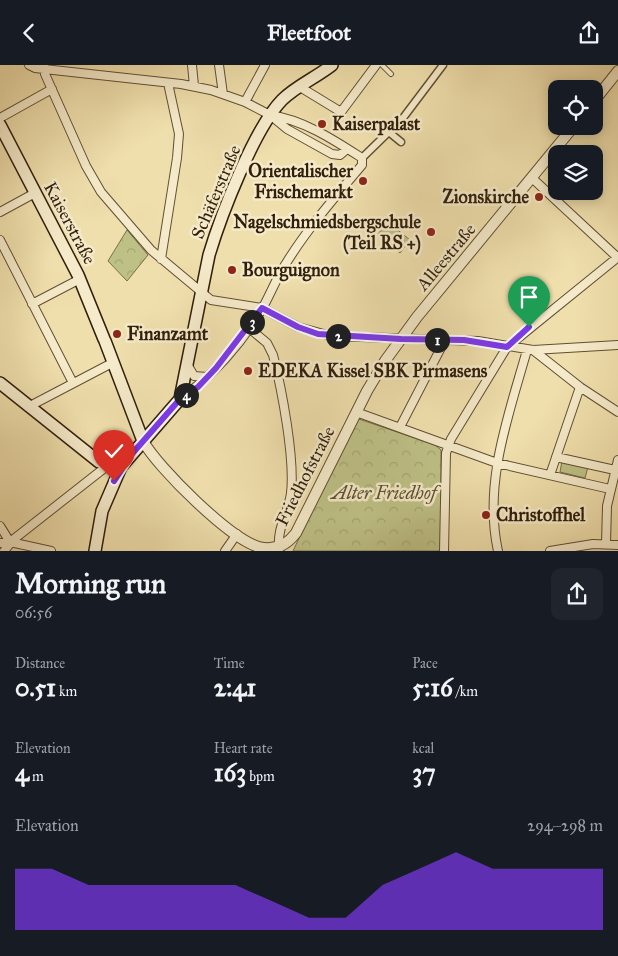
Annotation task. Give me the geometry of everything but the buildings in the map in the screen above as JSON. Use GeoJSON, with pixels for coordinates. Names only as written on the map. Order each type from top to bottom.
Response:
{"type":"FeatureCollection","features":[{"type":"Feature","properties":{"kind":"main road","name":"Schäferstraße"},"geometry":{"type":"LineString","coordinates":[[180,399],[209,255],[225,210],[270,115],[284,98],[332,65]]}},
{"type":"Feature","properties":{"kind":"main road","name":"Kaiserstraße"},"geometry":{"type":"LineString","coordinates":[[0,125],[80,279],[114,362],[143,441]]}},
{"type":"Feature","properties":{"kind":"main road"},"geometry":{"type":"LineString","coordinates":[[0,383],[99,462],[107,466],[121,467]]}},
{"type":"Feature","properties":{"kind":"main road"},"geometry":{"type":"LineString","coordinates":[[95,551],[102,511],[121,467],[180,399]]}},
{"type":"Feature","properties":{"kind":"street"},"geometry":{"type":"LineString","coordinates":[[29,65],[194,86],[223,93],[270,115],[287,129],[332,154],[340,155],[347,149]]}},
{"type":"Feature","properties":{"kind":"street"},"geometry":{"type":"LineString","coordinates":[[192,65],[194,86]]}},
{"type":"Feature","properties":{"kind":"street"},"geometry":{"type":"LineString","coordinates":[[219,65],[223,93]]}},
{"type":"Feature","properties":{"kind":"street"},"geometry":{"type":"LineString","coordinates":[[244,102],[265,65]]}},
{"type":"Feature","properties":{"kind":"street"},"geometry":{"type":"LineString","coordinates":[[300,87],[341,112],[376,65]]}},
{"type":"Feature","properties":{"kind":"street"},"geometry":{"type":"LineString","coordinates":[[180,399],[207,377],[248,328],[262,308],[285,265],[334,198],[362,165],[362,158],[390,133],[444,65]]}},
{"type":"Feature","properties":{"kind":"street"},"geometry":{"type":"LineString","coordinates":[[44,67],[52,89],[94,181],[127,224],[160,259],[201,293],[218,302],[262,308],[298,327],[318,334],[478,341],[530,350],[618,345]]}},
{"type":"Feature","properties":{"kind":"street"},"geometry":{"type":"LineString","coordinates":[[603,90],[618,71]]}},
{"type":"Feature","properties":{"kind":"street"},"geometry":{"type":"LineString","coordinates":[[160,259],[176,167],[179,134],[168,83]]}},
{"type":"Feature","properties":{"kind":"street"},"geometry":{"type":"LineString","coordinates":[[0,118],[52,89]]}},
{"type":"Feature","properties":{"kind":"street"},"geometry":{"type":"LineString","coordinates":[[270,115],[294,120],[362,158]]}},
{"type":"Feature","properties":{"kind":"street"},"geometry":{"type":"LineString","coordinates":[[390,133],[401,142]]}},
{"type":"Feature","properties":{"kind":"street","name":"Alleestraße"},"geometry":{"type":"LineString","coordinates":[[401,339],[567,135]]}},
{"type":"Feature","properties":{"kind":"street"},"geometry":{"type":"LineString","coordinates":[[444,551],[448,446],[507,347],[618,257],[532,178]]}},
{"type":"Feature","properties":{"kind":"street"},"geometry":{"type":"LineString","coordinates":[[2,209],[35,193]]}},
{"type":"Feature","properties":{"kind":"street"},"geometry":{"type":"LineString","coordinates":[[0,240],[72,383]]}},
{"type":"Feature","properties":{"kind":"street"},"geometry":{"type":"LineString","coordinates":[[32,304],[80,279]]}},
{"type":"Feature","properties":{"kind":"street"},"geometry":{"type":"LineString","coordinates":[[248,328],[267,343],[273,355],[288,448],[291,494],[278,531],[279,549]]}},
{"type":"Feature","properties":{"kind":"street","name":"Friedhofstraße"},"geometry":{"type":"LineString","coordinates":[[143,441],[152,455],[197,502],[237,535],[259,548],[279,549],[296,533],[356,411],[375,376],[401,339]]}},
{"type":"Feature","properties":{"kind":"street"},"geometry":{"type":"LineString","coordinates":[[400,427],[445,340]]}},
{"type":"Feature","properties":{"kind":"street"},"geometry":{"type":"LineString","coordinates":[[530,350],[618,412]]}},
{"type":"Feature","properties":{"kind":"street"},"geometry":{"type":"LineString","coordinates":[[498,551],[494,507],[497,463],[530,350]]}},
{"type":"Feature","properties":{"kind":"street"},"geometry":{"type":"LineString","coordinates":[[28,407],[114,362]]}},
{"type":"Feature","properties":{"kind":"street"},"geometry":{"type":"LineString","coordinates":[[187,364],[194,376],[207,377]]}},
{"type":"Feature","properties":{"kind":"street"},"geometry":{"type":"LineString","coordinates":[[550,475],[580,387]]}},
{"type":"Feature","properties":{"kind":"street"},"geometry":{"type":"LineString","coordinates":[[356,411],[497,463],[610,489]]}},
{"type":"Feature","properties":{"kind":"street"},"geometry":{"type":"LineString","coordinates":[[556,457],[615,470]]}},
{"type":"Feature","properties":{"kind":"street"},"geometry":{"type":"LineString","coordinates":[[606,544],[610,489],[618,460]]}},
{"type":"Feature","properties":{"kind":"street"},"geometry":{"type":"LineString","coordinates":[[4,551],[10,542],[107,466]]}},
{"type":"Feature","properties":{"kind":"street"},"geometry":{"type":"LineString","coordinates":[[0,525],[10,542]]}},
{"type":"Feature","properties":{"kind":"street"},"geometry":{"type":"LineString","coordinates":[[225,551],[237,535]]}},
{"type":"Feature","properties":{"kind":"street"},"geometry":{"type":"LineString","coordinates":[[0,543],[10,542],[50,551]]}},
{"type":"Feature","properties":{"kind":"street"},"geometry":{"type":"LineString","coordinates":[[550,551],[606,544],[618,545]]}},
{"type":"Feature","properties":{"kind":"lane"},"geometry":{"type":"LineString","coordinates":[[382,65],[391,74]]}},
{"type":"Feature","properties":{"kind":"green space"},"geometry":{"type":"Polygon","coordinates":[[[388,222],[410,240],[400,253],[378,234],[388,222]]]}},
{"type":"Feature","properties":{"kind":"green space"},"geometry":{"type":"Polygon","coordinates":[[[127,230],[148,255],[127,281],[108,261],[127,230]]]}},
{"type":"Feature","properties":{"kind":"green space","name":"Alter Friedhof"},"geometry":{"type":"Polygon","coordinates":[[[356,418],[435,445],[441,450],[441,551],[293,551],[356,418]]]}},
{"type":"Feature","properties":{"kind":"green space"},"geometry":{"type":"Polygon","coordinates":[[[562,461],[588,467],[585,478],[560,472],[562,461]]]}},
{"type":"Feature","properties":{"kind":"place","name":"Kaiserpalast"},"geometry":{"type":"Point","coordinates":[322,124]}},
{"type":"Feature","properties":{"kind":"place","name":"Orientalischer Frischemarkt"},"geometry":{"type":"Point","coordinates":[363,181]}},
{"type":"Feature","properties":{"kind":"place","name":"Zionskirche"},"geometry":{"type":"Point","coordinates":[539,197]}},
{"type":"Feature","properties":{"kind":"place","name":"Nagelschmiedsbergschule (Teil RS +)"},"geometry":{"type":"Point","coordinates":[431,232]}},
{"type":"Feature","properties":{"kind":"place","name":"Bourguignon"},"geometry":{"type":"Point","coordinates":[232,270]}},
{"type":"Feature","properties":{"kind":"place","name":"Finanzamt"},"geometry":{"type":"Point","coordinates":[117,334]}},
{"type":"Feature","properties":{"kind":"place","name":"EDEKA Kissel SBK Pirmasens"},"geometry":{"type":"Point","coordinates":[248,371]}},
{"type":"Feature","properties":{"kind":"place","name":"Christoffhel"},"geometry":{"type":"Point","coordinates":[486,515]}},
{"type":"Feature","properties":{"kind":"route"},"geometry":{"type":"LineString","coordinates":[[114,481],[121,467],[180,399],[198,387],[216,368],[262,308],[298,327],[318,334],[331,335],[464,340],[507,347],[529,327]]}}]}
